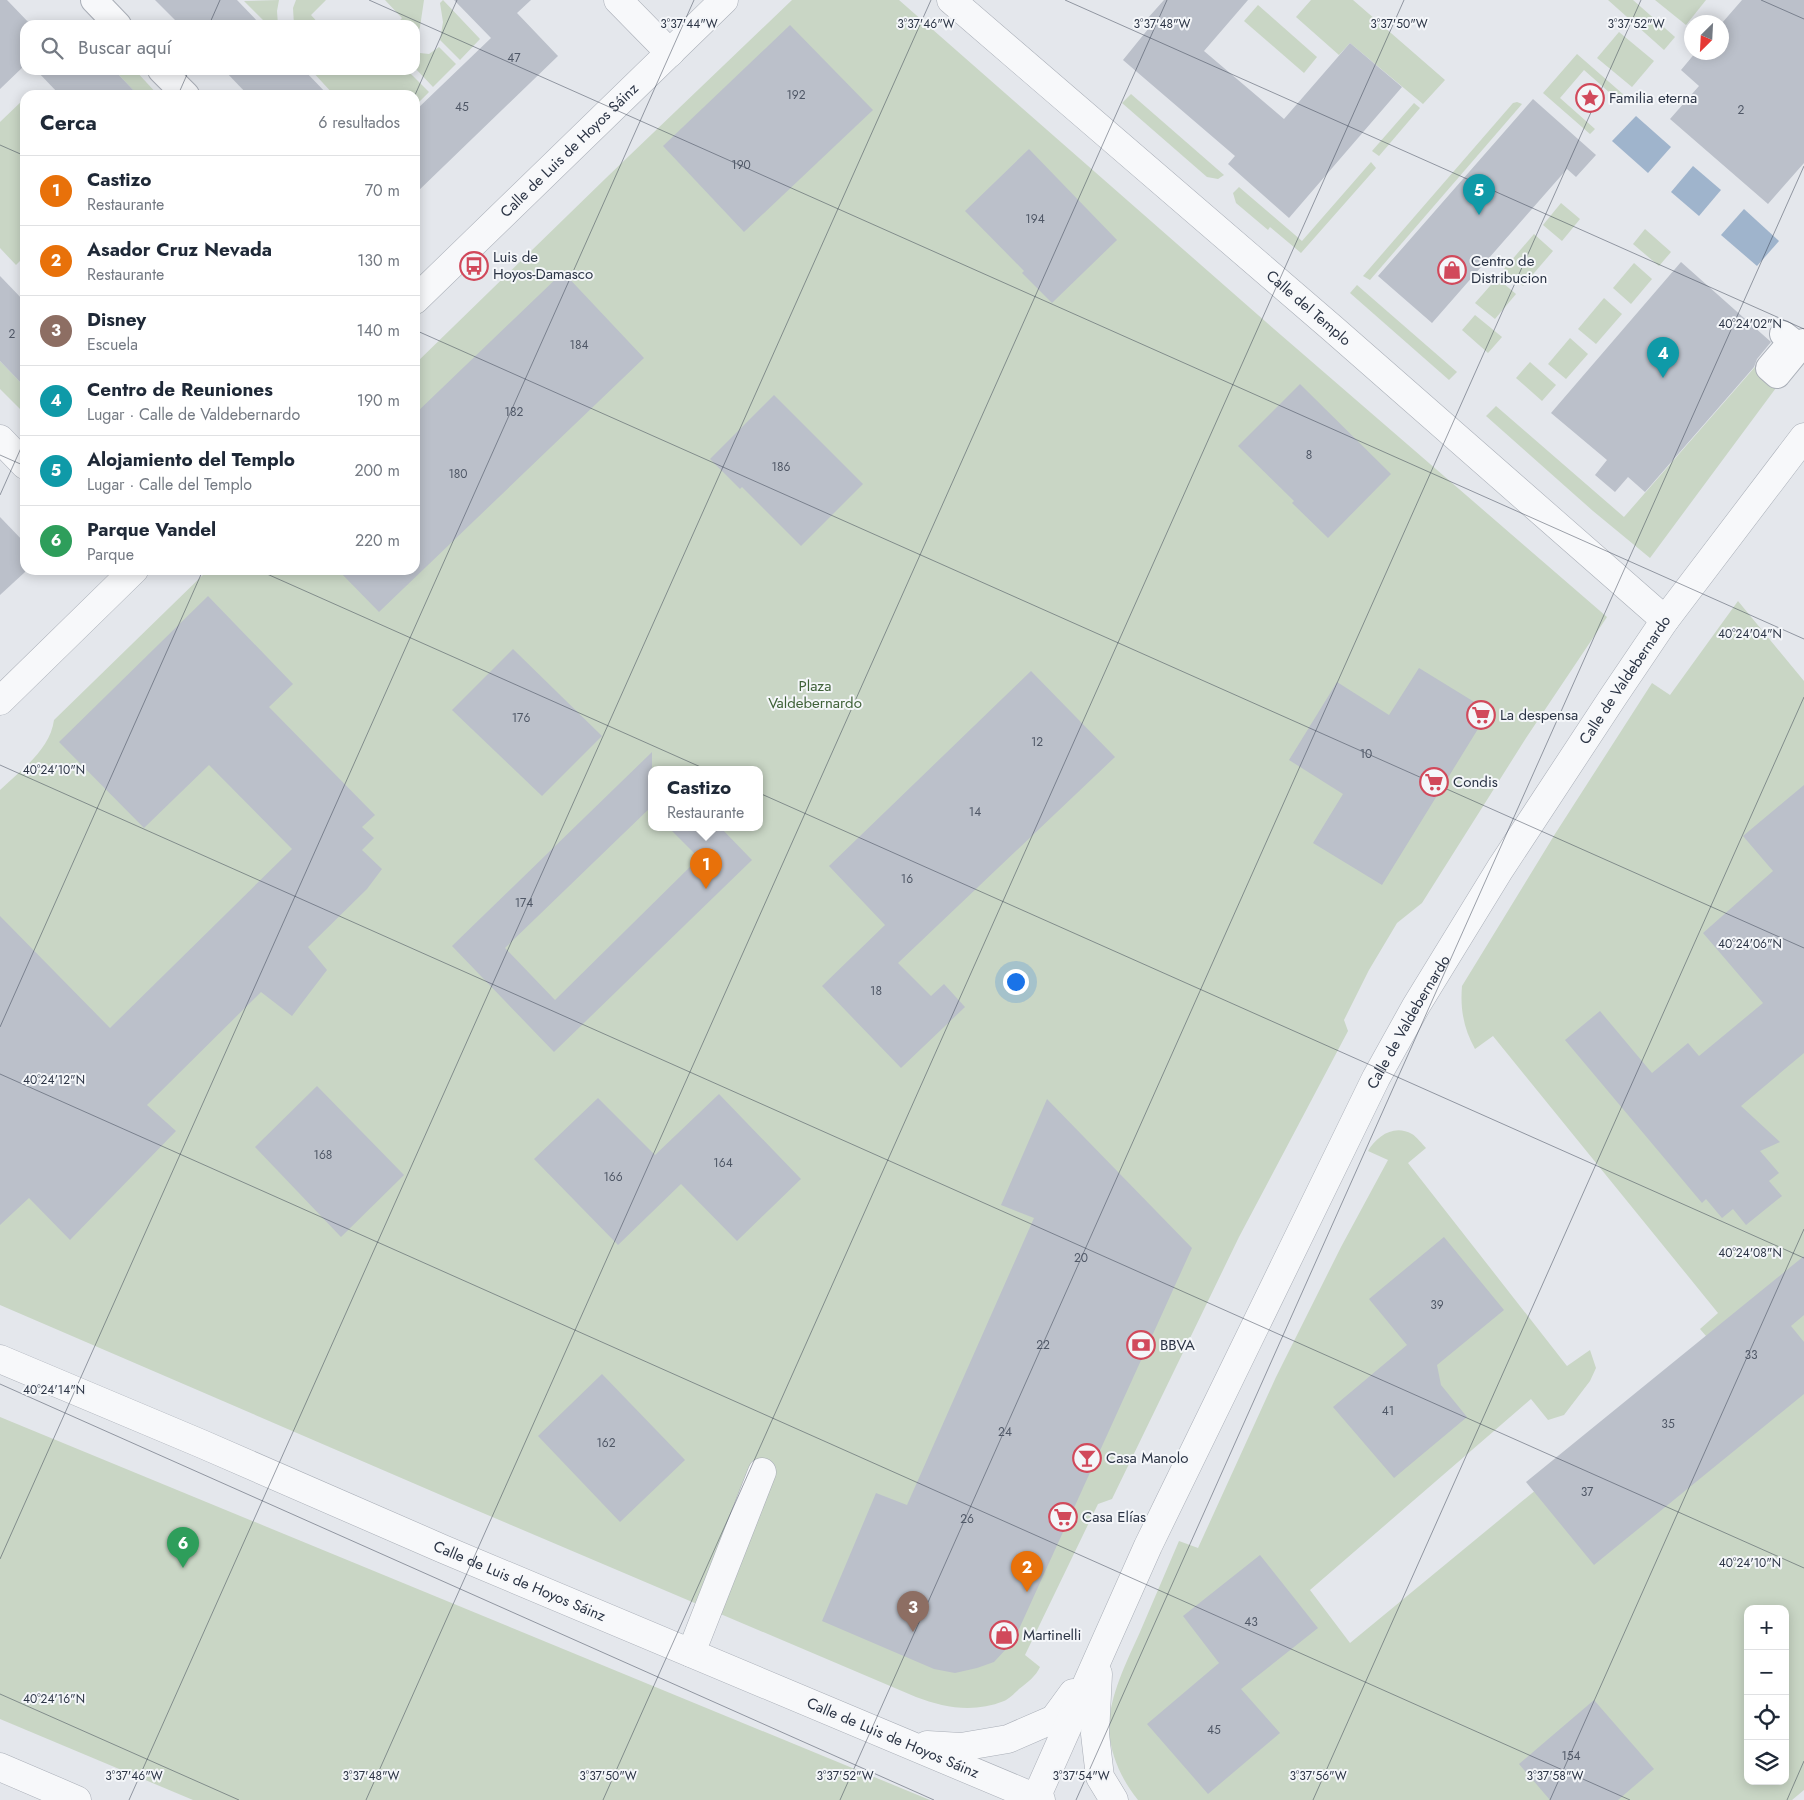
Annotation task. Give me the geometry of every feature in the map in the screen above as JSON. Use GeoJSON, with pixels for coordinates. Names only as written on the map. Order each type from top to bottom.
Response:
{"type":"FeatureCollection","features":[{"type":"Feature","properties":{"kind":"street"},"geometry":{"type":"LineString","coordinates":[[94,0],[113,20]]}},
{"type":"Feature","properties":{"kind":"street"},"geometry":{"type":"LineString","coordinates":[[618,0],[670,53]]}},
{"type":"Feature","properties":{"kind":"street","name":"Calle de Luis de Hoyos Sáinz"},"geometry":{"type":"LineString","coordinates":[[420,295],[724,0]]}},
{"type":"Feature","properties":{"kind":"street","name":"Calle del Templo"},"geometry":{"type":"LineString","coordinates":[[952,0],[1332,328],[1665,620]]}},
{"type":"Feature","properties":{"kind":"street"},"geometry":{"type":"LineString","coordinates":[[166,75],[181,90]]}},
{"type":"Feature","properties":{"kind":"street","name":"Calle de Valdebernardo"},"geometry":{"type":"LineString","coordinates":[[1038,1799],[1148,1546],[1376,1078],[1416,1006],[1500,869],[1665,620],[1804,437]]}},
{"type":"Feature","properties":{"kind":"street"},"geometry":{"type":"LineString","coordinates":[[0,439],[20,460]]}},
{"type":"Feature","properties":{"kind":"street"},"geometry":{"type":"LineString","coordinates":[[0,701],[126,575]]}},
{"type":"Feature","properties":{"kind":"street","name":"Calle de Luis de Hoyos Sáinz"},"geometry":{"type":"LineString","coordinates":[[0,1359],[1038,1799]]}},
{"type":"Feature","properties":{"kind":"street"},"geometry":{"type":"LineString","coordinates":[[691,1653],[762,1472]]}},
{"type":"Feature","properties":{"kind":"street","name":"Calle de Valdebernardo"},"geometry":{"type":"LineString","coordinates":[[909,1744],[961,1747],[1008,1739],[1054,1719],[1099,1658]]}},
{"type":"Feature","properties":{"kind":"street","name":"Calle de Valdebernardo"},"geometry":{"type":"LineString","coordinates":[[1099,1658],[1096,1743],[1100,1777],[1114,1800]]}},
{"type":"Feature","properties":{"kind":"street"},"geometry":{"type":"LineString","coordinates":[[0,1767],[77,1800]]}},
{"type":"Feature","properties":{"kind":"green space"},"geometry":{"type":"Polygon","coordinates":[[[279,0],[278,20],[263,20],[244,1],[279,0]]]}},
{"type":"Feature","properties":{"kind":"green space"},"geometry":{"type":"Polygon","coordinates":[[[296,0],[326,0],[311,15],[316,20],[294,20],[293,8],[296,0]]]}},
{"type":"Feature","properties":{"kind":"green space"},"geometry":{"type":"Polygon","coordinates":[[[385,0],[424,0],[420,27],[420,20],[400,20],[402,18],[385,0]]]}},
{"type":"Feature","properties":{"kind":"green space"},"geometry":{"type":"Polygon","coordinates":[[[443,0],[480,39],[460,60],[440,40],[443,22],[440,3],[443,0]]]}},
{"type":"Feature","properties":{"kind":"green space","name":"Plaza Valdebernardo"},"geometry":{"type":"Polygon","coordinates":[[[792,0],[899,0],[1274,329],[1607,617],[1526,738],[1422,903],[1397,923],[1369,970],[1344,1020],[1348,1031],[1239,1237],[1112,1499],[1098,1504],[1025,1655],[1040,1667],[1031,1679],[1004,1701],[982,1707],[960,1708],[916,1697],[0,1305],[0,790],[41,750],[47,741],[54,720],[203,575],[420,575],[420,359],[792,0]]]}},
{"type":"Feature","properties":{"kind":"green space"},"geometry":{"type":"Polygon","coordinates":[[[1311,0],[1353,0],[1445,80],[1423,104],[1350,43],[1339,55],[1296,17],[1311,0]]]}},
{"type":"Feature","properties":{"kind":"green space"},"geometry":{"type":"Polygon","coordinates":[[[1608,0],[1633,0],[1675,37],[1664,50],[1608,0]]]}},
{"type":"Feature","properties":{"kind":"green space"},"geometry":{"type":"Polygon","coordinates":[[[1655,0],[1706,0],[1694,15],[1684,15],[1684,23],[1655,0]]]}},
{"type":"Feature","properties":{"kind":"green space"},"geometry":{"type":"Polygon","coordinates":[[[1258,5],[1317,57],[1304,73],[1244,21],[1258,5]]]}},
{"type":"Feature","properties":{"kind":"green space"},"geometry":{"type":"Polygon","coordinates":[[[1619,32],[1654,61],[1632,87],[1597,58],[1619,32]]]}},
{"type":"Feature","properties":{"kind":"green space"},"geometry":{"type":"Polygon","coordinates":[[[439,47],[456,64],[433,87],[420,73],[420,53],[429,54],[439,47]]]}},
{"type":"Feature","properties":{"kind":"green space"},"geometry":{"type":"Polygon","coordinates":[[[1577,54],[1624,95],[1619,101],[1584,70],[1560,98],[1595,129],[1590,134],[1543,93],[1577,54]]]}},
{"type":"Feature","properties":{"kind":"green space"},"geometry":{"type":"Polygon","coordinates":[[[119,75],[140,75],[153,90],[133,90],[119,75]]]}},
{"type":"Feature","properties":{"kind":"green space"},"geometry":{"type":"Polygon","coordinates":[[[316,75],[412,75],[429,92],[420,101],[420,90],[329,90],[316,75]]]}},
{"type":"Feature","properties":{"kind":"green space"},"geometry":{"type":"Polygon","coordinates":[[[1131,94],[1224,175],[1218,179],[1207,177],[1122,103],[1131,94]]]}},
{"type":"Feature","properties":{"kind":"green space"},"geometry":{"type":"Polygon","coordinates":[[[20,103],[20,261],[16,265],[0,248],[0,122],[20,103]]]}},
{"type":"Feature","properties":{"kind":"green space"},"geometry":{"type":"Polygon","coordinates":[[[1414,103],[1420,108],[1379,156],[1372,151],[1414,103]]]}},
{"type":"Feature","properties":{"kind":"green space"},"geometry":{"type":"Polygon","coordinates":[[[1513,103],[1522,104],[1370,280],[1363,276],[1513,103]]]}},
{"type":"Feature","properties":{"kind":"green space"},"geometry":{"type":"Polygon","coordinates":[[[1371,162],[1376,168],[1301,253],[1270,227],[1268,230],[1236,203],[1233,193],[1239,187],[1302,241],[1371,162]]]}},
{"type":"Feature","properties":{"kind":"green space"},"geometry":{"type":"Polygon","coordinates":[[[1561,203],[1580,219],[1562,241],[1543,225],[1561,203]]]}},
{"type":"Feature","properties":{"kind":"green space"},"geometry":{"type":"Polygon","coordinates":[[[1645,229],[1671,252],[1659,266],[1633,244],[1645,229]]]}},
{"type":"Feature","properties":{"kind":"green space"},"geometry":{"type":"Polygon","coordinates":[[[1534,234],[1553,251],[1523,286],[1504,269],[1534,234]]]}},
{"type":"Feature","properties":{"kind":"green space"},"geometry":{"type":"Polygon","coordinates":[[[1634,263],[1652,279],[1631,304],[1613,288],[1634,263]]]}},
{"type":"Feature","properties":{"kind":"green space"},"geometry":{"type":"Polygon","coordinates":[[[1497,278],[1516,294],[1495,319],[1475,303],[1497,278]]]}},
{"type":"Feature","properties":{"kind":"green space"},"geometry":{"type":"Polygon","coordinates":[[[1357,285],[1457,372],[1449,380],[1350,293],[1357,285]]]}},
{"type":"Feature","properties":{"kind":"green space"},"geometry":{"type":"Polygon","coordinates":[[[1604,298],[1622,314],[1596,344],[1578,329],[1604,298]]]}},
{"type":"Feature","properties":{"kind":"green space"},"geometry":{"type":"Polygon","coordinates":[[[1475,315],[1502,337],[1488,353],[1462,330],[1475,315]]]}},
{"type":"Feature","properties":{"kind":"green space"},"geometry":{"type":"Polygon","coordinates":[[[1570,338],[1588,354],[1566,379],[1548,364],[1570,338]]]}},
{"type":"Feature","properties":{"kind":"green space"},"geometry":{"type":"Polygon","coordinates":[[[1775,344],[1804,350],[1650,558],[1593,511],[1486,416],[1496,406],[1624,517],[1775,344]]]}},
{"type":"Feature","properties":{"kind":"green space"},"geometry":{"type":"Polygon","coordinates":[[[0,361],[20,382],[20,409],[0,389],[0,361]]]}},
{"type":"Feature","properties":{"kind":"green space"},"geometry":{"type":"Polygon","coordinates":[[[1530,362],[1556,385],[1542,401],[1516,378],[1530,362]]]}},
{"type":"Feature","properties":{"kind":"green space"},"geometry":{"type":"Polygon","coordinates":[[[1738,601],[1804,681],[1804,1790],[1792,1800],[1138,1800],[1118,1768],[1110,1741],[1110,1718],[1119,1680],[1179,1541],[1198,1548],[1276,1377],[1341,1247],[1388,1160],[1368,1151],[1381,1136],[1393,1131],[1405,1131],[1412,1134],[1426,1148],[1408,1163],[1567,1366],[1590,1350],[1596,1368],[1590,1381],[1564,1415],[1548,1420],[1531,1399],[1310,1590],[1350,1643],[1713,1344],[1700,1329],[1718,1313],[1493,1036],[1475,1049],[1466,1027],[1462,1003],[1462,986],[1555,834],[1652,683],[1670,695],[1738,601]]]}},
{"type":"Feature","properties":{"kind":"green space"},"geometry":{"type":"Polygon","coordinates":[[[0,1417],[930,1800],[193,1800],[0,1719],[0,1417]]]}},
{"type":"Feature","properties":{"kind":"water"},"geometry":{"type":"Polygon","coordinates":[[[1636,116],[1671,147],[1648,173],[1612,141],[1636,116]]]}},
{"type":"Feature","properties":{"kind":"water"},"geometry":{"type":"Polygon","coordinates":[[[1693,166],[1721,190],[1699,216],[1671,192],[1693,166]]]}},
{"type":"Feature","properties":{"kind":"water"},"geometry":{"type":"Polygon","coordinates":[[[1744,209],[1779,241],[1757,266],[1721,235],[1744,209]]]}},
{"type":"Feature","properties":{"kind":"building"},"geometry":{"type":"Polygon","coordinates":[[[0,0],[7,0],[26,20],[20,20],[20,70],[0,89],[0,0]]]}},
{"type":"Feature","properties":{"kind":"building"},"geometry":{"type":"Polygon","coordinates":[[[155,0],[237,0],[256,20],[175,20],[155,0]]]}},
{"type":"Feature","properties":{"kind":"building"},"geometry":{"type":"Polygon","coordinates":[[[454,0],[531,0],[517,13],[558,56],[420,189],[420,106],[491,38],[454,0]]]}},
{"type":"Feature","properties":{"kind":"building"},"geometry":{"type":"Polygon","coordinates":[[[1164,0],[1248,0],[1204,51],[1284,119],[1350,43],[1402,87],[1289,218],[1228,164],[1235,156],[1123,60],[1153,23],[1147,19],[1164,0]]]}},
{"type":"Feature","properties":{"kind":"building"},"geometry":{"type":"Polygon","coordinates":[[[1742,0],[1804,0],[1804,163],[1768,204],[1670,119],[1699,86],[1681,70],[1689,60],[1729,60],[1729,15],[1742,0]]]}},
{"type":"Feature","properties":{"kind":"building"},"geometry":{"type":"Polygon","coordinates":[[[790,25],[873,110],[744,232],[663,146],[790,25]]]}},
{"type":"Feature","properties":{"kind":"building"},"geometry":{"type":"Polygon","coordinates":[[[41,75],[119,75],[133,90],[55,90],[41,75]]]}},
{"type":"Feature","properties":{"kind":"building"},"geometry":{"type":"Polygon","coordinates":[[[229,75],[309,75],[323,90],[243,90],[229,75]]]}},
{"type":"Feature","properties":{"kind":"building"},"geometry":{"type":"Polygon","coordinates":[[[1533,99],[1596,155],[1576,177],[1567,169],[1432,323],[1378,276],[1533,99]]]}},
{"type":"Feature","properties":{"kind":"building"},"geometry":{"type":"Polygon","coordinates":[[[1029,149],[1117,240],[1052,303],[1022,273],[1024,271],[965,211],[1029,149]]]}},
{"type":"Feature","properties":{"kind":"building"},"geometry":{"type":"Polygon","coordinates":[[[1681,262],[1771,342],[1757,359],[1754,367],[1645,492],[1628,477],[1615,492],[1595,475],[1607,460],[1551,413],[1681,262]]]}},
{"type":"Feature","properties":{"kind":"building"},"geometry":{"type":"Polygon","coordinates":[[[563,272],[644,358],[420,573],[420,409],[563,272]]]}},
{"type":"Feature","properties":{"kind":"building"},"geometry":{"type":"Polygon","coordinates":[[[0,276],[20,297],[20,382],[0,361],[0,276]]]}},
{"type":"Feature","properties":{"kind":"building"},"geometry":{"type":"Polygon","coordinates":[[[1300,384],[1391,474],[1328,538],[1292,503],[1294,501],[1238,446],[1300,384]]]}},
{"type":"Feature","properties":{"kind":"building"},"geometry":{"type":"Polygon","coordinates":[[[774,395],[863,484],[801,546],[742,487],[740,489],[710,459],[774,395]]]}},
{"type":"Feature","properties":{"kind":"building"},"geometry":{"type":"Polygon","coordinates":[[[0,517],[20,538],[20,575],[22,575],[0,595],[0,517]]]}},
{"type":"Feature","properties":{"kind":"building"},"geometry":{"type":"Polygon","coordinates":[[[343,575],[418,575],[379,612],[343,575]]]}},
{"type":"Feature","properties":{"kind":"building"},"geometry":{"type":"Polygon","coordinates":[[[208,596],[293,684],[269,707],[375,815],[362,827],[374,838],[362,850],[382,869],[367,889],[308,947],[327,970],[292,1016],[261,992],[147,1105],[176,1131],[70,1240],[29,1198],[0,1225],[0,916],[110,1028],[292,849],[209,765],[144,828],[59,742],[208,596]]]}},
{"type":"Feature","properties":{"kind":"building"},"geometry":{"type":"Polygon","coordinates":[[[513,649],[602,736],[542,796],[452,710],[513,649]]]}},
{"type":"Feature","properties":{"kind":"building"},"geometry":{"type":"Polygon","coordinates":[[[1419,668],[1489,711],[1382,885],[1313,843],[1343,794],[1289,760],[1337,682],[1389,715],[1419,668]]]}},
{"type":"Feature","properties":{"kind":"building"},"geometry":{"type":"Polygon","coordinates":[[[1031,671],[1115,757],[898,963],[931,996],[944,984],[965,1007],[901,1068],[822,986],[885,925],[829,866],[1031,671]]]}},
{"type":"Feature","properties":{"kind":"building"},"geometry":{"type":"Polygon","coordinates":[[[652,752],[652,766],[648,766],[648,810],[505,948],[555,1000],[699,858],[672,831],[724,831],[752,860],[554,1052],[452,946],[652,752]]]}},
{"type":"Feature","properties":{"kind":"building"},"geometry":{"type":"Polygon","coordinates":[[[1804,785],[1804,1053],[1741,1106],[1780,1142],[1760,1151],[1779,1173],[1769,1181],[1782,1196],[1746,1225],[1733,1209],[1722,1218],[1706,1199],[1702,1203],[1565,1040],[1600,1011],[1652,1073],[1688,1043],[1699,1056],[1763,1003],[1703,933],[1773,871],[1743,836],[1804,785]]]}},
{"type":"Feature","properties":{"kind":"building"},"geometry":{"type":"Polygon","coordinates":[[[317,1086],[404,1175],[341,1237],[255,1147],[317,1086]]]}},
{"type":"Feature","properties":{"kind":"building"},"geometry":{"type":"Polygon","coordinates":[[[719,1094],[801,1179],[737,1241],[681,1184],[618,1245],[534,1159],[598,1098],[655,1155],[719,1094]]]}},
{"type":"Feature","properties":{"kind":"building"},"geometry":{"type":"Polygon","coordinates":[[[1047,1099],[1192,1248],[1019,1629],[1008,1647],[994,1662],[955,1673],[934,1669],[822,1621],[876,1493],[907,1505],[1034,1218],[1001,1205],[1047,1099]]]}},
{"type":"Feature","properties":{"kind":"building"},"geometry":{"type":"Polygon","coordinates":[[[1444,1237],[1504,1310],[1437,1365],[1441,1385],[1467,1417],[1394,1478],[1333,1407],[1407,1345],[1369,1299],[1444,1237]]]}},
{"type":"Feature","properties":{"kind":"building"},"geometry":{"type":"Polygon","coordinates":[[[1804,1256],[1804,1315],[1791,1326],[1804,1342],[1804,1394],[1594,1565],[1526,1482],[1804,1256]]]}},
{"type":"Feature","properties":{"kind":"building"},"geometry":{"type":"Polygon","coordinates":[[[602,1374],[685,1460],[620,1522],[538,1436],[602,1374]]]}},
{"type":"Feature","properties":{"kind":"building"},"geometry":{"type":"Polygon","coordinates":[[[1260,1555],[1318,1628],[1241,1689],[1280,1733],[1208,1794],[1147,1724],[1219,1663],[1183,1616],[1260,1555]]]}},
{"type":"Feature","properties":{"kind":"building"},"geometry":{"type":"Polygon","coordinates":[[[1594,1700],[1654,1769],[1618,1800],[1550,1800],[1519,1764],[1594,1700]]]}},
{"type":"Feature","properties":{"kind":"place","name":"Familia eterna"},"geometry":{"type":"Point","coordinates":[1590,98]}},
{"type":"Feature","properties":{"kind":"place","name":"Alojamiento del Templo"},"geometry":{"type":"Point","coordinates":[1479,215]}},
{"type":"Feature","properties":{"kind":"place","name":"Luis de Hoyos-Damasco"},"geometry":{"type":"Point","coordinates":[474,266]}},
{"type":"Feature","properties":{"kind":"place","name":"Centro de Distribucion"},"geometry":{"type":"Point","coordinates":[1452,270]}},
{"type":"Feature","properties":{"kind":"place","name":"Centro de Reuniones"},"geometry":{"type":"Point","coordinates":[1663,378]}},
{"type":"Feature","properties":{"kind":"place","name":"La despensa"},"geometry":{"type":"Point","coordinates":[1481,715]}},
{"type":"Feature","properties":{"kind":"place","name":"Condis"},"geometry":{"type":"Point","coordinates":[1434,782]}},
{"type":"Feature","properties":{"kind":"place","name":"Castizo"},"geometry":{"type":"Point","coordinates":[706,889]}},
{"type":"Feature","properties":{"kind":"place","name":"BBVA"},"geometry":{"type":"Point","coordinates":[1141,1345]}},
{"type":"Feature","properties":{"kind":"place","name":"Casa Manolo"},"geometry":{"type":"Point","coordinates":[1087,1458]}},
{"type":"Feature","properties":{"kind":"place","name":"Casa Elías"},"geometry":{"type":"Point","coordinates":[1063,1517]}},
{"type":"Feature","properties":{"kind":"place","name":"Parque Vandel"},"geometry":{"type":"Point","coordinates":[183,1568]}},
{"type":"Feature","properties":{"kind":"place","name":"Asador Cruz Nevada"},"geometry":{"type":"Point","coordinates":[1027,1592]}},
{"type":"Feature","properties":{"kind":"place","name":"Disney"},"geometry":{"type":"Point","coordinates":[913,1632]}},
{"type":"Feature","properties":{"kind":"place","name":"Martinelli"},"geometry":{"type":"Point","coordinates":[1004,1635]}}]}
